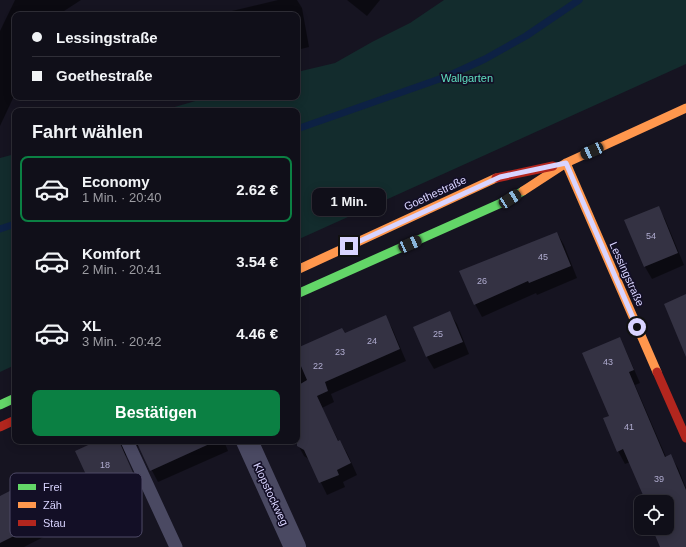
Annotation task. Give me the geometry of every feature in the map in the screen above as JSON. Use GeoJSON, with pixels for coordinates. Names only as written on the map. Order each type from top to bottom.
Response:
{"type":"FeatureCollection","features":[{"type":"Feature","properties":{"kind":"main road","name":"Goethestraße"},"geometry":{"type":"LineString","coordinates":[[300,293],[510,199],[566,163],[686,108]]}},
{"type":"Feature","properties":{"kind":"main road","name":"Goethestraße"},"geometry":{"type":"LineString","coordinates":[[300,269],[500,177],[566,163]]}},
{"type":"Feature","properties":{"kind":"main road","name":"Lessingstraße"},"geometry":{"type":"LineString","coordinates":[[566,163],[686,438]]}},
{"type":"Feature","properties":{"kind":"main road"},"geometry":{"type":"LineString","coordinates":[[0,405],[12,399]]}},
{"type":"Feature","properties":{"kind":"main road"},"geometry":{"type":"LineString","coordinates":[[0,427],[12,421]]}},
{"type":"Feature","properties":{"kind":"street","name":"Klopstockweg"},"geometry":{"type":"LineString","coordinates":[[247,444],[295,547]]}},
{"type":"Feature","properties":{"kind":"lane"},"geometry":{"type":"LineString","coordinates":[[129,444],[176,547]]}},
{"type":"Feature","properties":{"kind":"green space","name":"Wallgarten"},"geometry":{"type":"Polygon","coordinates":[[[444,0],[686,0],[686,64],[300,239],[300,108],[171,108],[199,100],[300,100],[300,71],[335,63],[410,23],[444,0]]]}},
{"type":"Feature","properties":{"kind":"green space"},"geometry":{"type":"Polygon","coordinates":[[[12,155],[12,366],[0,372],[0,158],[12,155]]]}},
{"type":"Feature","properties":{"kind":"building"},"geometry":{"type":"Polygon","coordinates":[[[659,206],[678,253],[644,267],[624,220],[659,206]]]}},
{"type":"Feature","properties":{"kind":"building"},"geometry":{"type":"Polygon","coordinates":[[[557,232],[571,266],[529,283],[528,281],[474,305],[459,271],[557,232]]]}},
{"type":"Feature","properties":{"kind":"building"},"geometry":{"type":"Polygon","coordinates":[[[686,294],[686,357],[664,304],[686,294]]]}},
{"type":"Feature","properties":{"kind":"building"},"geometry":{"type":"Polygon","coordinates":[[[450,311],[463,342],[426,357],[413,327],[450,311]]]}},
{"type":"Feature","properties":{"kind":"building"},"geometry":{"type":"Polygon","coordinates":[[[386,315],[400,349],[325,382],[328,391],[317,396],[338,441],[340,440],[351,463],[337,470],[339,475],[319,483],[304,450],[297,446],[297,444],[300,444],[300,384],[307,380],[300,364],[300,347],[342,328],[345,333],[386,315]]]}},
{"type":"Feature","properties":{"kind":"building"},"geometry":{"type":"Polygon","coordinates":[[[620,337],[634,370],[629,372],[665,457],[671,454],[686,490],[686,547],[660,547],[655,535],[674,535],[674,495],[643,495],[623,449],[617,452],[603,418],[609,416],[582,353],[620,337]]]}},
{"type":"Feature","properties":{"kind":"building"},"geometry":{"type":"Polygon","coordinates":[[[90,444],[120,444],[133,473],[85,473],[75,451],[90,444]]]}},
{"type":"Feature","properties":{"kind":"building"},"geometry":{"type":"Polygon","coordinates":[[[137,444],[209,444],[150,471],[137,444]]]}},
{"type":"Feature","properties":{"kind":"building"},"geometry":{"type":"Polygon","coordinates":[[[10,491],[10,537],[12,537],[0,543],[0,496],[10,491]]]}},
{"type":"Feature","properties":{"kind":"waterway"},"geometry":{"type":"LineString","coordinates":[[300,128],[448,76],[485,59],[526,36],[579,0]]}},
{"type":"Feature","properties":{"kind":"waterway"},"geometry":{"type":"LineString","coordinates":[[0,229],[12,225]]}},
{"type":"Feature","properties":{"kind":"traffic: fast"},"geometry":{"type":"LineString","coordinates":[[300,293],[510,199],[523,191]]}},
{"type":"Feature","properties":{"kind":"traffic: fast"},"geometry":{"type":"LineString","coordinates":[[0,405],[12,399]]}},
{"type":"Feature","properties":{"kind":"traffic: slow"},"geometry":{"type":"LineString","coordinates":[[523,191],[566,163],[686,108]]}},
{"type":"Feature","properties":{"kind":"traffic: slow"},"geometry":{"type":"LineString","coordinates":[[566,163],[657,372]]}},
{"type":"Feature","properties":{"kind":"traffic: slow"},"geometry":{"type":"LineString","coordinates":[[300,269],[496,178]]}},
{"type":"Feature","properties":{"kind":"traffic: jam"},"geometry":{"type":"LineString","coordinates":[[496,178],[553,166]]}},
{"type":"Feature","properties":{"kind":"traffic: jam"},"geometry":{"type":"LineString","coordinates":[[657,372],[686,438]]}},
{"type":"Feature","properties":{"kind":"traffic: jam"},"geometry":{"type":"LineString","coordinates":[[0,427],[12,421]]}},
{"type":"Feature","properties":{"kind":"route"},"geometry":{"type":"LineString","coordinates":[[349,246],[500,177],[566,163],[637,327]]}}]}
